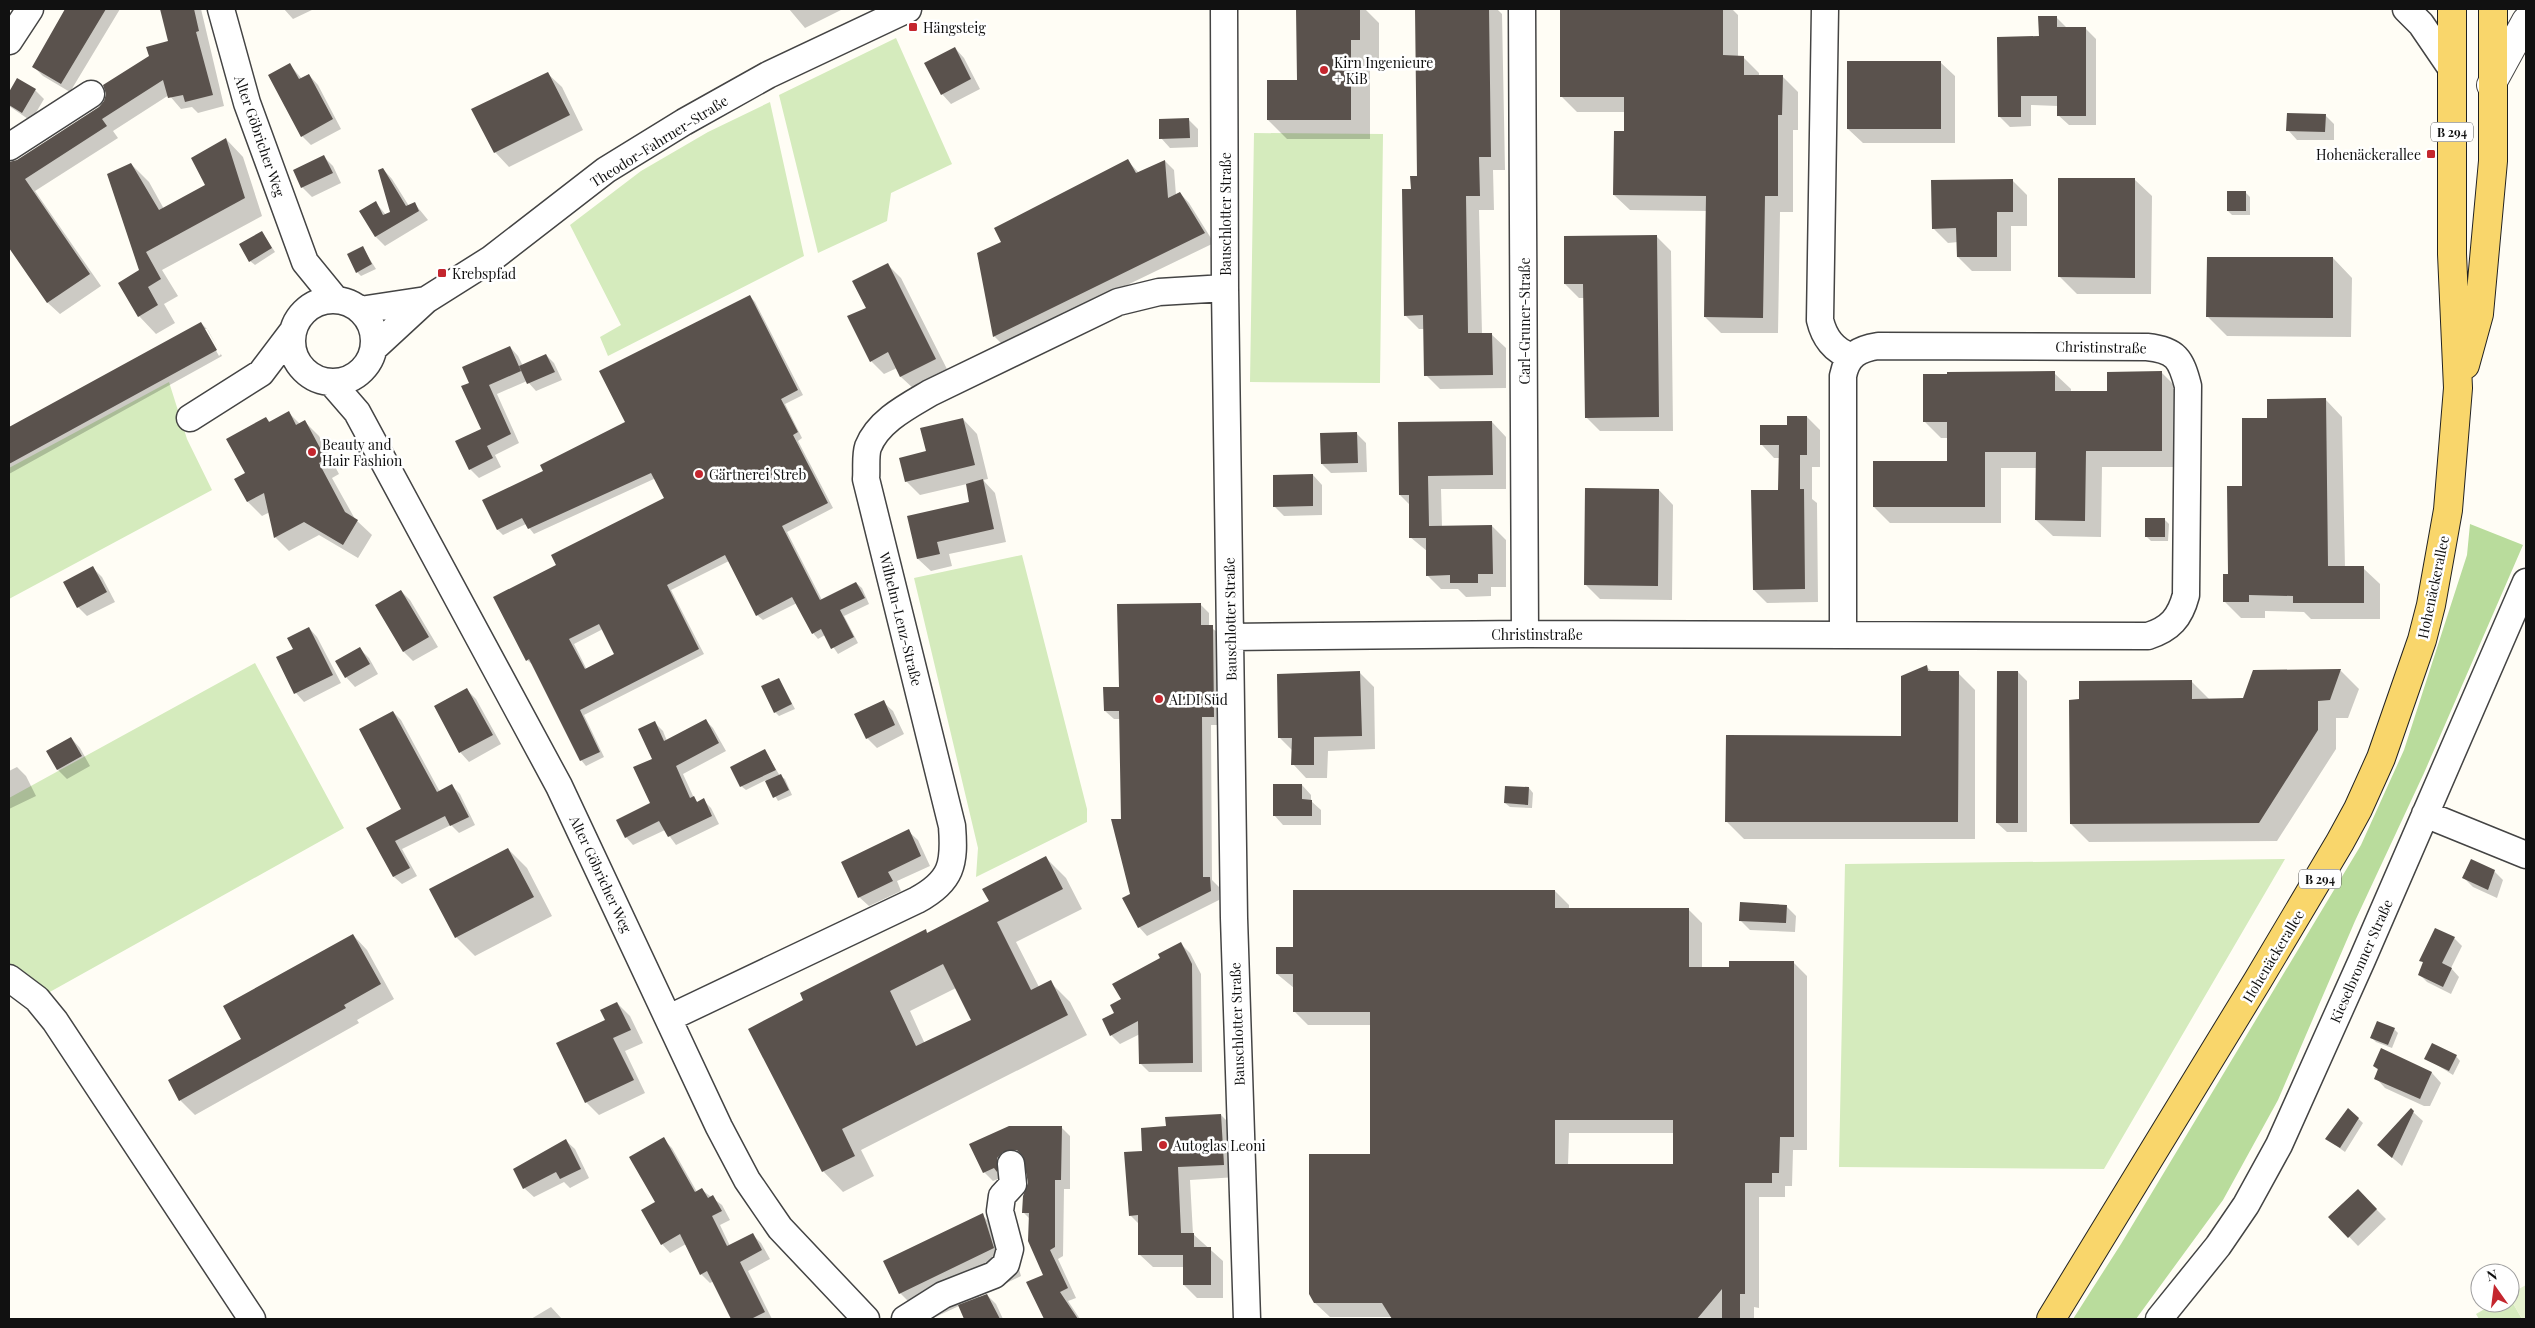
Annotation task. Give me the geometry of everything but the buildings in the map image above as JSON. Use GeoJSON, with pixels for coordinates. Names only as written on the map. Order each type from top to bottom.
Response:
{"type":"FeatureCollection","features":[{"type":"Feature","properties":{"kind":"main road","name":"Hohenäckerallee"},"geometry":{"type":"LineString","coordinates":[[2051,1319],[2320,878],[2358,809],[2380,758],[2412,673],[2431,605],[2448,510],[2458,388],[2452,254],[2452,9]]}},
{"type":"Feature","properties":{"kind":"main road","name":"Hohenäckerallee"},"geometry":{"type":"LineString","coordinates":[[2458,388],[2478,314],[2493,161],[2491,85],[2493,9]]}},
{"type":"Feature","properties":{"kind":"street"},"geometry":{"type":"LineString","coordinates":[[9,41],[30,9]]}},
{"type":"Feature","properties":{"kind":"street","name":"Alter Göbricher Weg"},"geometry":{"type":"LineString","coordinates":[[220,9],[246,104],[304,262],[336,300]]}},
{"type":"Feature","properties":{"kind":"street","name":"Theodor-Fahrner-Straße"},"geometry":{"type":"LineString","coordinates":[[374,348],[426,300],[491,260],[606,170],[684,122],[768,75],[908,9]]}},
{"type":"Feature","properties":{"kind":"street","name":"Bauschlotter Straße"},"geometry":{"type":"LineString","coordinates":[[1224,9],[1225,288],[1234,918],[1247,1319]]}},
{"type":"Feature","properties":{"kind":"street","name":"Carl-Gruner-Straße"},"geometry":{"type":"LineString","coordinates":[[1522,9],[1525,634]]}},
{"type":"Feature","properties":{"kind":"street"},"geometry":{"type":"LineString","coordinates":[[1825,9],[1820,320],[1830,343],[1843,354],[1851,356],[1845,365],[1843,376],[1843,635]]}},
{"type":"Feature","properties":{"kind":"street"},"geometry":{"type":"LineString","coordinates":[[2406,9],[2427,31],[2451,68]]}},
{"type":"Feature","properties":{"kind":"street"},"geometry":{"type":"LineString","coordinates":[[2491,85],[2526,22]]}},
{"type":"Feature","properties":{"kind":"street"},"geometry":{"type":"LineString","coordinates":[[9,147],[91,94]]}},
{"type":"Feature","properties":{"kind":"street","name":"Alter Göbricher Weg"},"geometry":{"type":"LineString","coordinates":[[297,323],[304,262]]}},
{"type":"Feature","properties":{"kind":"street","name":"Wilhelm-Lenz-Straße"},"geometry":{"type":"LineString","coordinates":[[669,1018],[917,900],[935,890],[945,880],[950,869],[953,856],[952,826],[866,479],[868,447],[883,426],[904,407],[1118,302],[1159,292],[1225,288]]}},
{"type":"Feature","properties":{"kind":"street"},"geometry":{"type":"LineString","coordinates":[[190,418],[261,373],[297,323],[311,305],[323,301],[336,300],[352,304],[360,310],[371,326],[374,348],[368,362],[356,375],[344,380],[331,382],[319,380],[303,370],[292,349],[297,323]]}},
{"type":"Feature","properties":{"kind":"street","name":"Theodor-Fahrner-Straße"},"geometry":{"type":"LineString","coordinates":[[360,310],[426,300]]}},
{"type":"Feature","properties":{"kind":"street","name":"Christinstraße"},"geometry":{"type":"LineString","coordinates":[[1230,637],[1525,634],[2148,636],[2166,629],[2174,622],[2183,606],[2186,595],[2188,386],[2176,356],[2162,348],[2147,346],[1888,346],[1866,348],[1851,356]]}},
{"type":"Feature","properties":{"kind":"street"},"geometry":{"type":"LineString","coordinates":[[261,373],[303,370]]}},
{"type":"Feature","properties":{"kind":"street","name":"Alter Göbricher Weg"},"geometry":{"type":"LineString","coordinates":[[356,375],[357,412]]}},
{"type":"Feature","properties":{"kind":"street","name":"Alter Göbricher Weg"},"geometry":{"type":"LineString","coordinates":[[331,382],[357,412],[559,786],[719,1127],[747,1180],[780,1228],[866,1319]]}},
{"type":"Feature","properties":{"kind":"street","name":"Kieselbronner Straße"},"geometry":{"type":"LineString","coordinates":[[2159,1319],[2218,1246],[2246,1205],[2275,1153],[2362,960],[2526,582]]}},
{"type":"Feature","properties":{"kind":"street"},"geometry":{"type":"LineString","coordinates":[[2425,814],[2526,855]]}},
{"type":"Feature","properties":{"kind":"street"},"geometry":{"type":"LineString","coordinates":[[9,978],[37,1000],[55,1021],[252,1319]]}},
{"type":"Feature","properties":{"kind":"street"},"geometry":{"type":"LineString","coordinates":[[905,1319],[943,1296],[994,1275],[1006,1264],[1010,1249],[1000,1211],[1002,1196],[1013,1184],[1011,1164]]}},
{"type":"Feature","properties":{"kind":"green space"},"geometry":{"type":"Polygon","coordinates":[[[896,38],[952,164],[891,193],[887,221],[818,253],[779,95],[896,38]]]}},
{"type":"Feature","properties":{"kind":"green space"},"geometry":{"type":"Polygon","coordinates":[[[770,102],[804,256],[608,356],[600,337],[621,325],[570,225],[641,171],[708,132],[770,102]]]}},
{"type":"Feature","properties":{"kind":"green space"},"geometry":{"type":"Polygon","coordinates":[[[1254,133],[1383,134],[1380,383],[1250,382],[1254,133]]]}},
{"type":"Feature","properties":{"kind":"green space"},"geometry":{"type":"Polygon","coordinates":[[[169,382],[187,439],[212,490],[9,599],[9,468],[169,382]]]}},
{"type":"Feature","properties":{"kind":"green space"},"geometry":{"type":"Polygon","coordinates":[[[2470,524],[2523,545],[2424,773],[2355,921],[2278,1100],[2223,1200],[2136,1319],[2073,1319],[2121,1244],[2361,845],[2404,750],[2467,555],[2470,524]]]}},
{"type":"Feature","properties":{"kind":"green space"},"geometry":{"type":"Polygon","coordinates":[[[1022,555],[1087,809],[1087,822],[976,877],[978,848],[914,578],[1022,555]]]}},
{"type":"Feature","properties":{"kind":"green space"},"geometry":{"type":"Polygon","coordinates":[[[255,663],[344,828],[48,993],[9,966],[9,798],[255,663]]]}},
{"type":"Feature","properties":{"kind":"green space"},"geometry":{"type":"Polygon","coordinates":[[[2285,859],[2104,1169],[1839,1167],[1845,864],[2285,859]]]}},
{"type":"Feature","properties":{"kind":"green space"},"geometry":{"type":"Polygon","coordinates":[[[2526,1285],[2526,1319],[2522,1319],[2519,1313],[2520,1288],[2526,1285]]]}},
{"type":"Feature","properties":{"kind":"green space"},"geometry":{"type":"Polygon","coordinates":[[[2519,1313],[2522,1319],[2479,1319],[2476,1314],[2519,1313]]]}},
{"type":"Feature","properties":{"kind":"place","name":"Hängsteig"},"geometry":{"type":"Point","coordinates":[913,27]}},
{"type":"Feature","properties":{"kind":"place","name":"Kirn Ingenieure + KiB"},"geometry":{"type":"Point","coordinates":[1324,70]}},
{"type":"Feature","properties":{"kind":"place","name":"Hohenäckerallee"},"geometry":{"type":"Point","coordinates":[2431,154]}},
{"type":"Feature","properties":{"kind":"place","name":"Krebspfad"},"geometry":{"type":"Point","coordinates":[442,273]}},
{"type":"Feature","properties":{"kind":"place","name":"Beauty and Hair Fashion"},"geometry":{"type":"Point","coordinates":[312,452]}},
{"type":"Feature","properties":{"kind":"place","name":"Gärtnerei Streb"},"geometry":{"type":"Point","coordinates":[699,474]}},
{"type":"Feature","properties":{"kind":"place","name":"ALDI Süd"},"geometry":{"type":"Point","coordinates":[1159,699]}},
{"type":"Feature","properties":{"kind":"place","name":"Autoglas Leoni"},"geometry":{"type":"Point","coordinates":[1163,1145]}}]}
